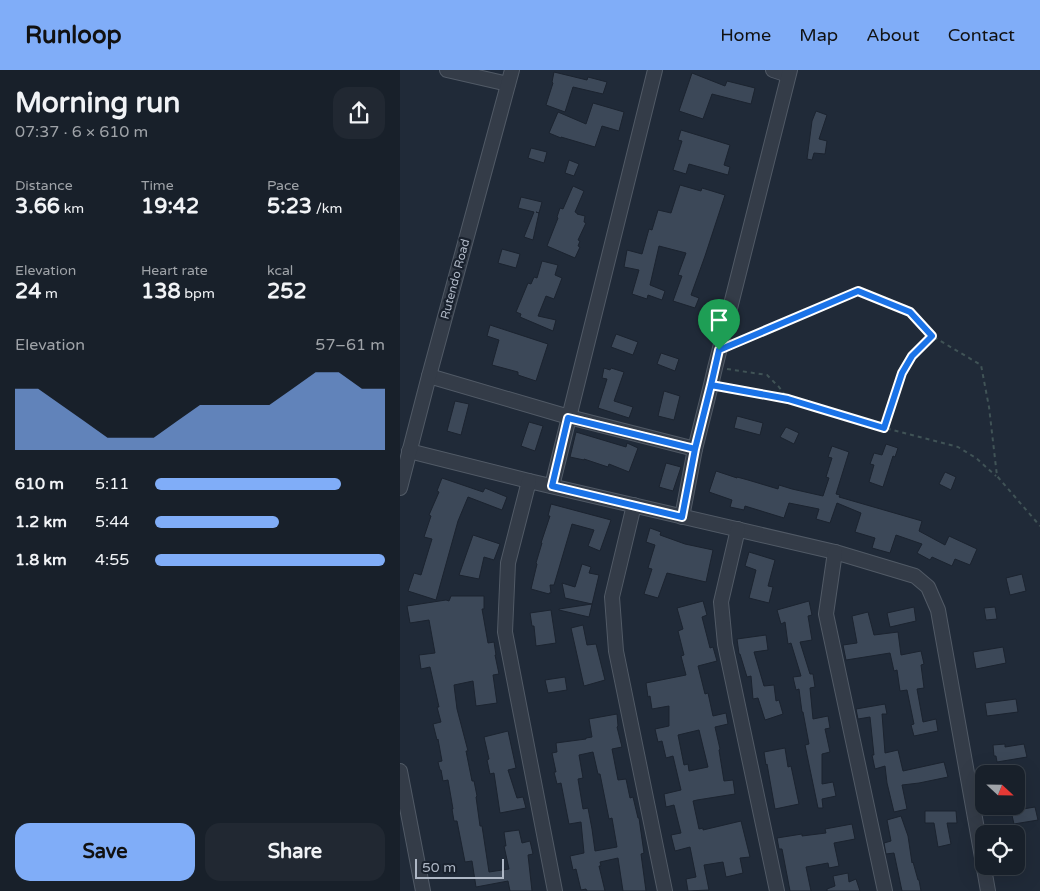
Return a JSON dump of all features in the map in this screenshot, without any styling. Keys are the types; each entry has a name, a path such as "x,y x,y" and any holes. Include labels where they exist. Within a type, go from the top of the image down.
{"street":[{"path":"447,70 508,84"},
{"name":"Rutendo Road","path":"400,488 512,70"},
{"path":"552,486 655,70"},
{"path":"682,517 695,449 714,368 789,72 773,70"},
{"path":"429,376 568,418 695,449"},
{"path":"409,451 529,481 835,552 915,576 928,587 938,610 986,890"},
{"path":"529,481 508,563 505,632 555,891"},
{"path":"634,505 612,597 615,642 665,891"},
{"path":"738,529 721,602 726,644 777,891"},
{"path":"835,552 826,614 885,891"},
{"path":"400,771 403,809 423,891"}],"path":[{"path":"719,350 858,291 910,312 932,336 981,365 989,407 997,476"},
{"path":"884,428 902,373 912,356 932,336"},
{"path":"714,368 767,375 788,399"},
{"path":"711,385 788,399 884,428 958,447 976,458 997,476 1040,526"}],"building":[{"path":"554,72 587,80 588,77 607,82 603,94 573,87 565,112 546,105 553,83"},
{"path":"692,73 725,86 727,81 755,88 751,104 712,94 703,119 679,111"},
{"path":"593,103 624,112 619,131 602,126 595,147 549,133 558,112 586,124"},
{"path":"816,111 827,115 819,139 827,141 825,154 814,153 812,160 807,159 812,121"},
{"path":"681,130 730,145 724,165 730,167 728,175 689,164 686,174 673,170 682,141 678,140"},
{"path":"531,148 547,152 544,163 528,158"},
{"path":"569,160 579,164 574,176 565,173"},
{"path":"680,185 701,191 702,188 725,195 691,295 699,298 695,308 673,301 682,276 678,275 686,253 659,246 650,285 665,291 662,300 648,295 647,299 632,294 639,270 624,267 627,250 642,254 649,229 652,230 658,210 671,213"},
{"path":"573,186 584,191 575,212 585,216 584,222 586,223 578,240 580,241 578,246 580,247 575,258 547,246 560,208 563,209"},
{"path":"521,197 542,202 533,240 524,237 534,212 518,208"},
{"path":"502,249 520,254 516,268 498,263"},
{"path":"542,261 558,265 555,275 562,278 554,299 546,296 538,316 556,320 553,331 520,317 521,314 516,312 528,283 531,284 534,277 537,278"},
{"path":"490,325 548,344 536,381 518,375 518,372 492,365 499,340 487,336"},
{"path":"616,334 638,342 633,355 611,347"},
{"path":"661,353 679,359 675,371 657,364"},
{"path":"604,368 624,372 614,401 633,407 629,418 598,408 607,379 602,378"},
{"path":"664,391 680,396 674,420 658,416"},
{"path":"455,401 469,404 461,435 447,431"},
{"path":"737,416 763,423 760,435 734,428"},
{"path":"529,422 543,426 535,451 521,446"},
{"path":"786,427 799,433 794,444 780,437"},
{"path":"576,432 626,447 627,443 638,448 629,472 609,464 608,467 584,459 570,457"},
{"path":"886,444 898,448 895,457 893,456 883,487 869,482 874,465 870,464 874,453 882,455"},
{"path":"832,446 849,452 836,494 840,495 839,497 922,521 919,531 945,545 949,536 977,549 970,565 955,559 952,566 932,557 930,560 917,553 922,544 896,535 890,553 872,548 875,538 855,532 861,513 837,503 830,523 816,519 819,509 789,503 784,518 745,506 744,510 730,507 732,500 709,492 716,471 778,489 779,485 823,496 829,478 826,477 832,458 828,457"},
{"path":"666,463 681,467 673,491 659,487"},
{"path":"945,472 956,477 951,490 939,484"},
{"path":"442,478 483,492 485,488 507,497 502,510 468,497 458,521 436,600 408,591 414,573 421,575 432,539 424,537 431,516 429,515 439,492 437,491"},
{"path":"551,504 611,520 600,551 588,546 594,530 572,524 554,585 550,585 551,593 549,594 531,589 541,543 550,516 548,516"},
{"path":"650,528 661,532 660,535 685,544 713,550 706,582 667,573 658,598 644,594 652,569 648,568 655,545 646,542"},
{"path":"473,535 500,544 494,560 484,557 479,579 459,575"},
{"path":"749,552 775,560 768,586 773,587 769,603 749,598 756,570 745,566"},
{"path":"582,564 591,567 589,573 599,575 589,617 559,610 592,604 565,598 562,583 575,587"},
{"path":"1022,574 1026,591 1010,595 1006,578"},
{"path":"451,596 484,596 484,609 482,609 488,643 494,642 499,674 493,675 497,703 476,706 473,681 454,685 457,709 468,751 466,751 472,781 474,781 477,796 480,826 482,826 489,872 509,869 504,846 506,846 504,832 519,830 522,843 530,841 533,854 528,855 532,891 510,891 508,881 476,887 472,861 465,862 457,821 454,821 448,780 443,781 438,762 442,761 433,724 441,722 430,667 421,669 419,655 435,653 429,620 410,623 407,606 449,601"},
{"path":"703,601 707,615 702,617 710,648 713,647 717,661 698,666 705,694 708,693 713,716 726,713 728,724 715,727 724,781 733,780 735,794 693,801 699,829 703,828 703,830 741,821 750,857 740,858 743,873 726,877 723,862 704,865 709,890 688,891 686,879 696,877 690,847 675,851 671,835 681,833 674,805 666,807 664,794 681,790 673,756 666,758 662,741 658,742 655,729 669,726 669,706 652,709 646,683 686,675 681,656 684,655 678,631 683,629 677,608","holes":["699,730 708,767 689,771 688,764 684,765 678,735"]},
{"path":"809,601 812,615 808,616 812,640 800,642 810,674 813,674 815,687 810,688 813,719 828,716 830,728 825,729 830,752 822,754 822,784 833,782 836,796 822,799 823,808 818,808 805,745 809,744 799,689 796,690 793,677 801,676 791,643 788,644 785,622 781,624 777,610"},
{"path":"914,607 916,621 890,627 887,613"},
{"path":"995,607 997,619 986,620 984,608"},
{"path":"551,610 556,643 536,646 534,626 532,626 530,613"},
{"path":"868,612 874,635 898,632 901,655 921,651 924,664 921,665 924,688 917,689 923,722 936,719 938,731 914,736 911,725 914,724 907,690 900,691 897,670 894,671 890,653 846,660 843,645 857,643 852,616"},
{"path":"583,625 587,645 596,644 605,680 584,686 571,628"},
{"path":"766,635 768,650 754,652 764,686 774,685 776,701 779,700 783,714 765,720 758,698 753,699 751,676 747,677 739,654 737,639"},
{"path":"1003,647 1006,663 976,669 973,652"},
{"path":"565,677 567,690 548,693 545,680"},
{"path":"1016,699 1018,712 987,716 985,703"},
{"path":"885,704 887,714 882,714 885,753 898,750 903,771 944,762 948,777 902,785 907,809 894,812 885,766 875,769 872,755 874,755 870,717 858,719 856,709"},
{"path":"617,714 617,727 622,747 612,749 618,780 626,779 630,798 633,797 639,818 644,853 641,854 646,891 623,891 618,858 600,862 601,866 599,866 605,891 581,890 576,869 573,870 570,856 584,853 581,822 569,824 561,783 557,784 554,772 556,772 552,753 557,752 556,743 592,737 589,719","holes":["593,752 598,774 600,774 609,819 612,818 617,847 595,851 588,808 583,809 578,779 583,778 579,755"]},
{"path":"508,731 516,768 508,770 517,798 523,797 526,808 500,813 494,773 490,774 484,737"},
{"path":"1005,744 1005,747 1024,744 1027,757 997,762 996,756 994,756 993,745"},
{"path":"785,748 788,767 791,766 799,804 775,809 764,752"},
{"path":"1035,807 1038,820 1014,824 1012,815 1025,815 1025,809"},
{"path":"925,811 956,811 957,823 947,823 951,844 938,847 934,823 925,823"},
{"path":"901,816 908,836 912,863 921,891 902,891 894,853 886,854 884,843 891,841 887,820"},
{"path":"852,824 855,839 834,843 839,866 829,868 828,863 806,867 811,891 790,891 782,849 779,849 777,838 826,833 825,829"},
{"path":"848,873 849,882 856,879 860,891 827,891 827,889 835,886 833,876"}],"route":[{"path":"719,350 695,449 568,418 552,486 682,517 695,449 711,385 788,399 884,428 902,373 912,356 932,336 910,312 858,291 719,350"}]}
